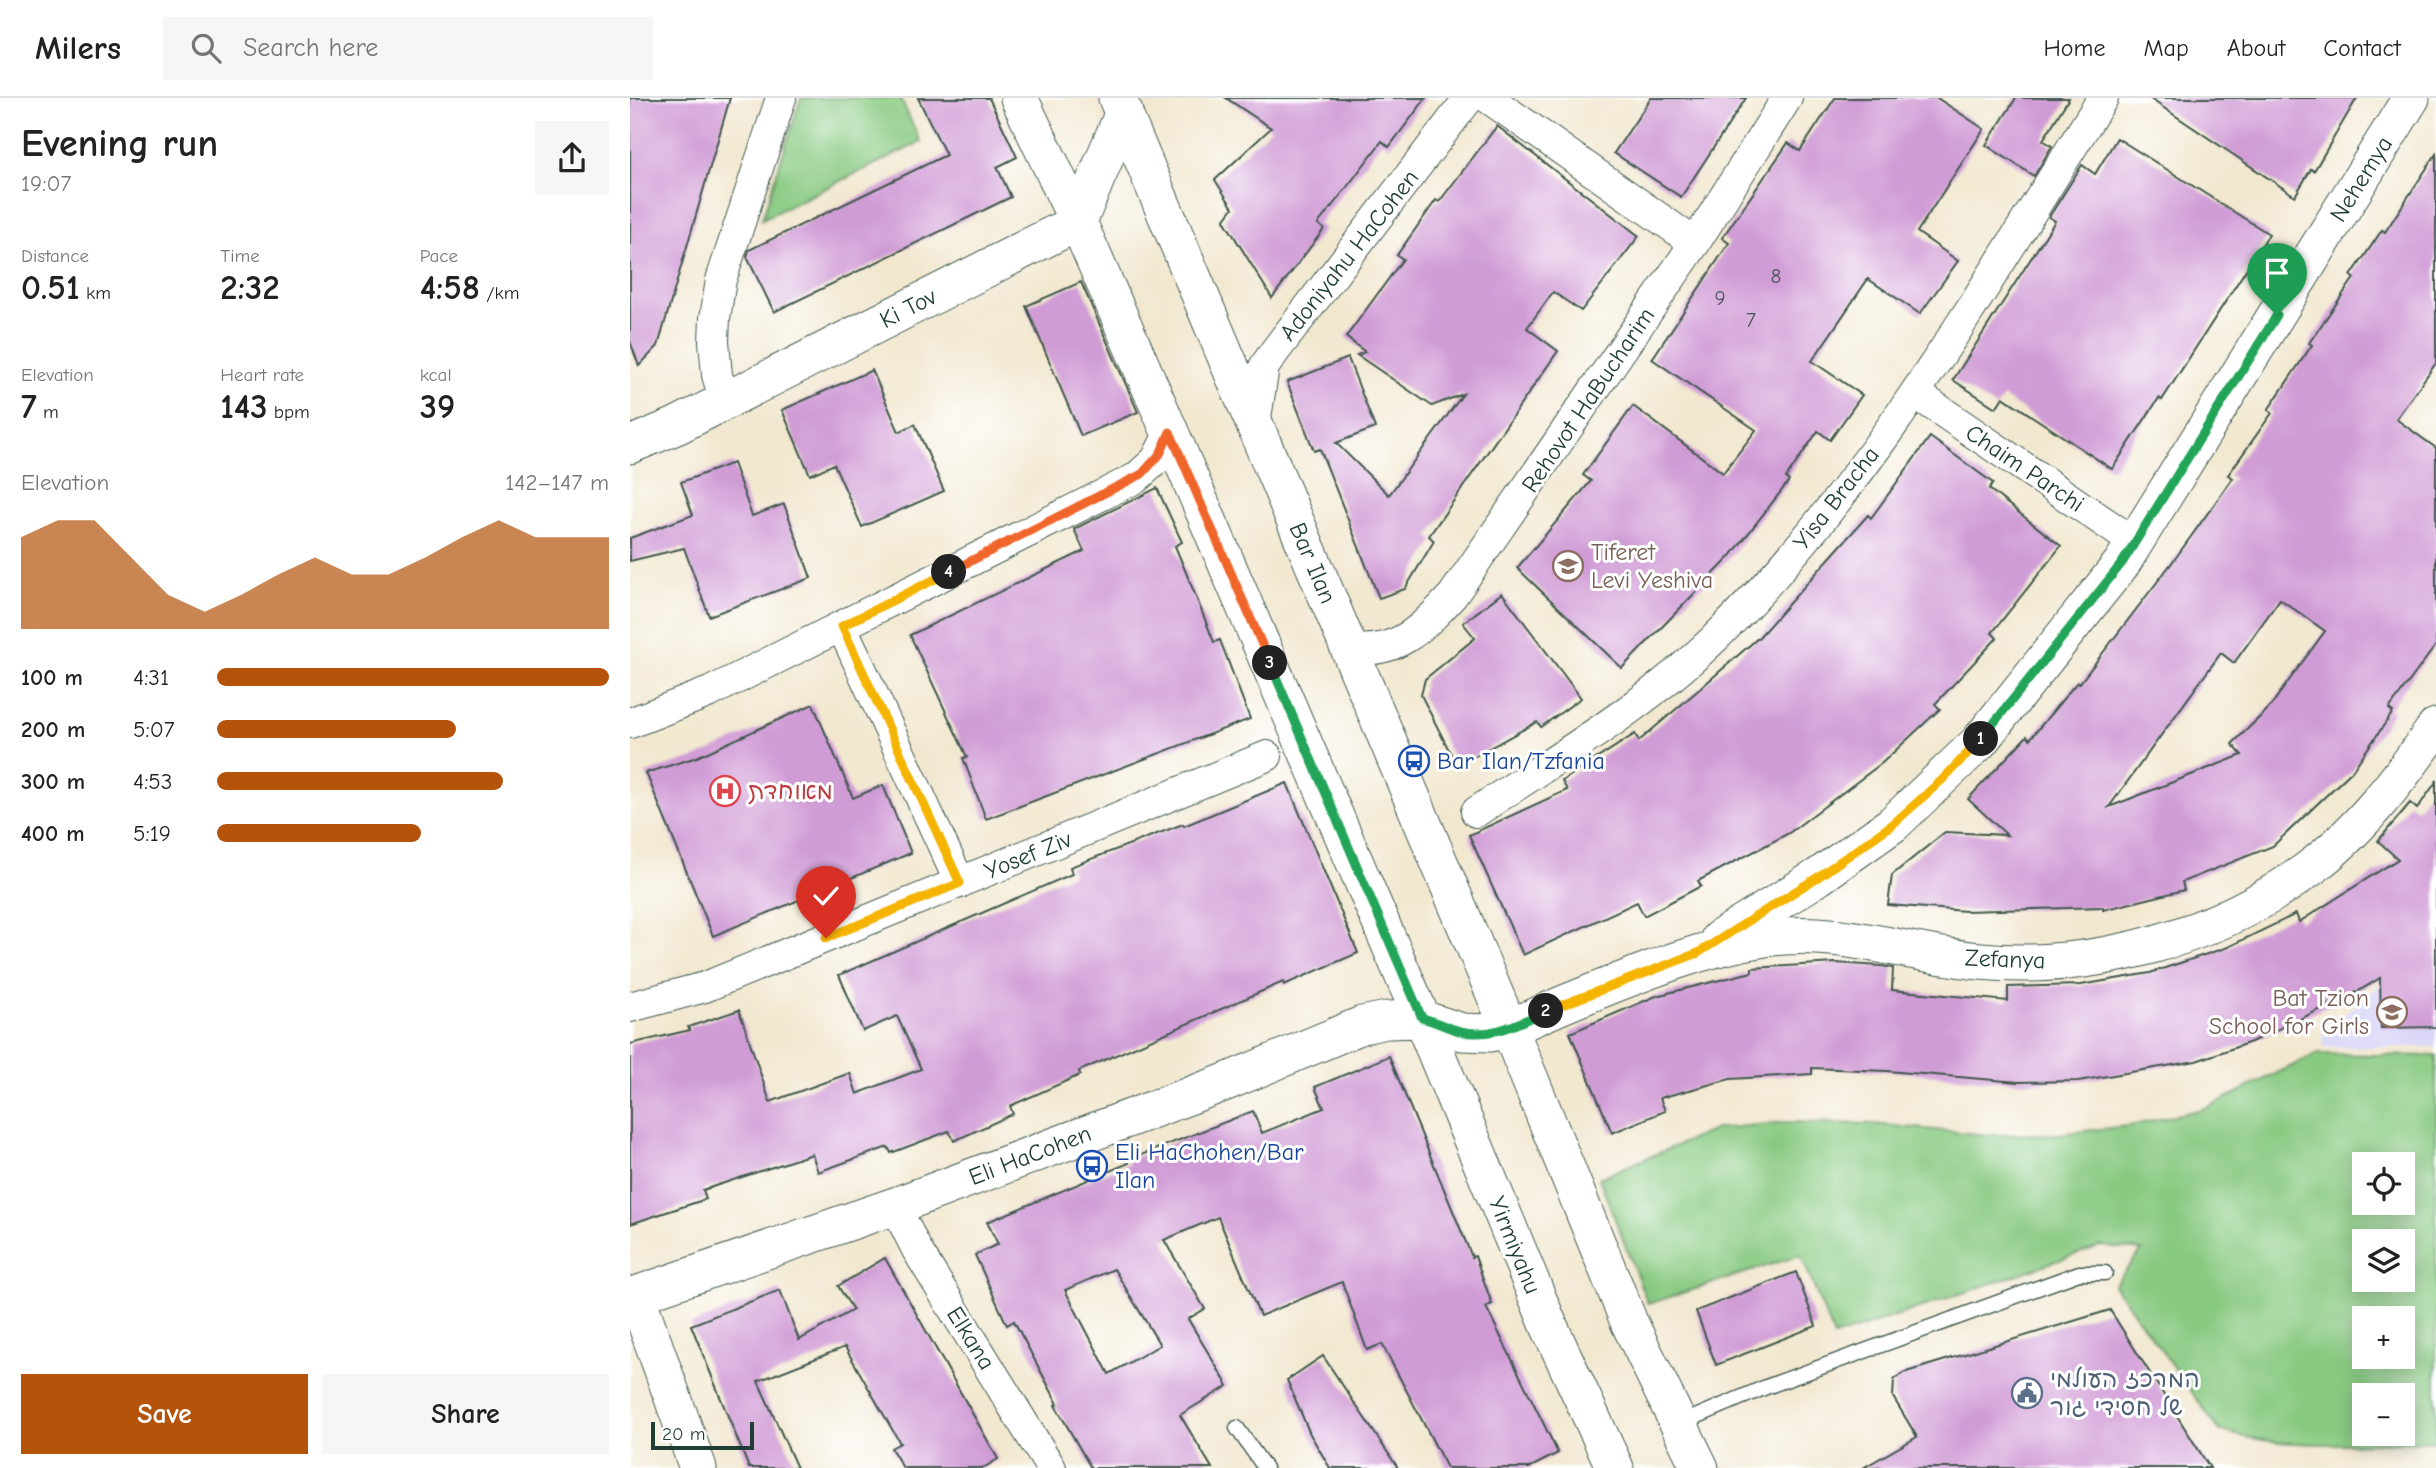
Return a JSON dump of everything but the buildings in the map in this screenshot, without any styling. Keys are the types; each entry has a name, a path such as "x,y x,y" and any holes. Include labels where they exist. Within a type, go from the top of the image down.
{"street":[{"path":"725,401 717,375 714,341 721,281 781,98"},
{"path":"1020,98 1079,222 1422,1018"},
{"name":"Adoniyahu HaCohen","path":"1255,424 1264,367 1469,98"},
{"path":"1488,98 1695,243"},
{"name":"Rehovot HaBucharim","path":"1349,648 1373,651 1397,644 1420,630 1453,595 1695,243 1787,98"},
{"name":"Yisa Bracha","path":"1476,812 1587,738 1713,640 1767,583 1852,482 1915,393 2103,98"},
{"path":"1079,222 1123,103"},
{"name":"Bar Ilan","path":"1123,103 1509,1028"},
{"name":"Nehemya","path":"1698,953 1818,877 1893,824 1979,742 2122,563 2404,109"},
{"name":"Ki Tov","path":"630,445 725,401 1079,222"},
{"name":"Chaim Parchi","path":"1915,393 2135,542"},
{"path":"630,723 710,692 1136,478 1156,460 1170,432"},
{"path":"842,626 960,883"},
{"name":"Zefanya","path":"1509,1028 1698,953 1765,938 1831,935 1926,954 1983,961 2060,961 2103,956 2170,939 2238,911 2310,869 2388,790 2436,727"},
{"name":"Yosef Ziv","path":"630,1007 705,987 1267,756"},
{"path":"1818,877 1813,894 1814,909 1831,935"},
{"name":"Eli HaCohen","path":"633,1296 895,1206 1226,1082 1362,1026 1387,1020 1422,1018 1472,1033 1509,1028"},
{"name":"Yirmiyahu","path":"1422,1018 1550,1328 1615,1468"},
{"path":"1509,1028 1629,1322 1699,1468"},
{"name":"Elkana","path":"895,1206 916,1250 1051,1468"},
{"path":"633,1296 698,1468"}],"lane":[{"path":"1677,1425 1776,1383 2079,1273 2105,1273"},
{"path":"1237,1428 1265,1468"}],"shaded area":[{"name":"Bat Tzion School for Girls","path":"2436,945 2436,1047 2324,1047 2322,1034 2372,991"}],"green space":[{"path":"801,98 900,98 921,142 762,219"},
{"path":"2316,1054 2436,1056 2436,1441 2415,1442 2415,1383 2352,1383 2352,1444 2271,1441 2219,1430 2114,1285 2142,1250 2100,1246 1834,1337 1801,1255 1648,1304 1599,1178 1716,1129 1788,1122 1873,1124 1989,1135 2059,1134 2135,1125 2206,1108"}],"place":[{"name":"Tiferet Levi Yeshiva","path":"1568,566"},
{"name":"Bar Ilan/Tzfania","path":"1414,761"},
{"name":"מאוחדת","path":"725,791"},
{"name":"Bat Tzion School for Girls","path":"2392,1012"},
{"name":"Eli HaChohen/Bar Ilan","path":"1092,1166"},
{"name":"המרכז העולמי של חסידי גור","path":"2027,1393"}],"route":[{"path":"826,938 960,883 842,626 1136,478 1156,460 1170,432 1422,1018 1472,1033 1500,1031 1698,953 1818,877 1893,824 1979,742 2122,563 2277,315"}]}
